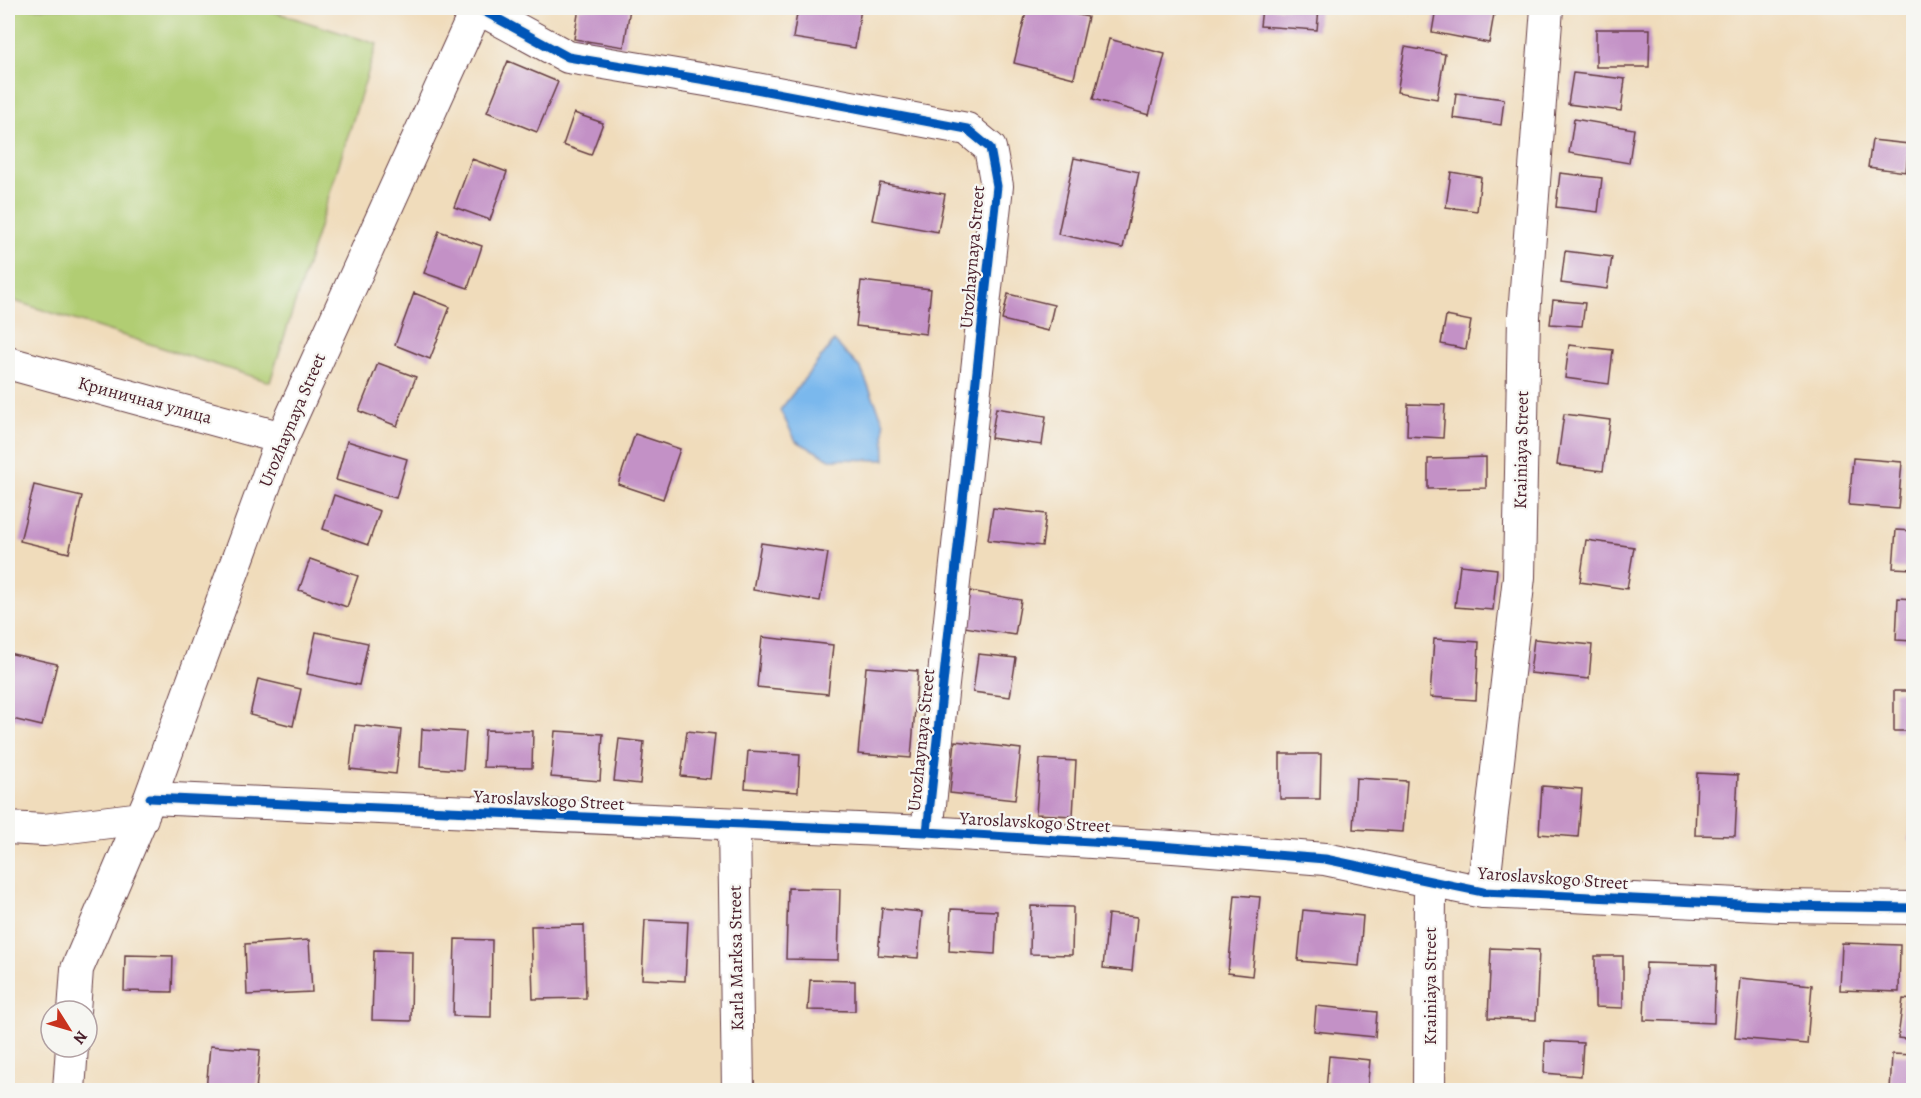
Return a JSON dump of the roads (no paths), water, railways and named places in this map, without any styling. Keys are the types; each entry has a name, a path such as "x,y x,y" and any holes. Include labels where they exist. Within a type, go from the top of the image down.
{"street":[{"name":"Urozhaynaya Street","path":"75,999 77,969 141,820 282,438 478,8 568,57 724,83 967,129 990,148 997,186 927,832"},
{"name":"Krainiaya Street","path":"1483,892 1519,577 1524,316 1547,8"},
{"name":"Криничная улица","path":"8,363 282,438"},
{"name":"Yaroslavskogo Street","path":"8,828 44,830 141,820 734,825 927,832 1325,859 1483,892 1782,906 1914,908"},
{"name":"Karla Marksa Street","path":"734,825 738,1090"},
{"name":"Krainiaya Street","path":"1429,1090 1430,881"},
{"path":"69,1090 71,1059"}],"water":[{"path":"834,341 861,369 884,423 885,460 830,459 796,441 780,410"}]}
